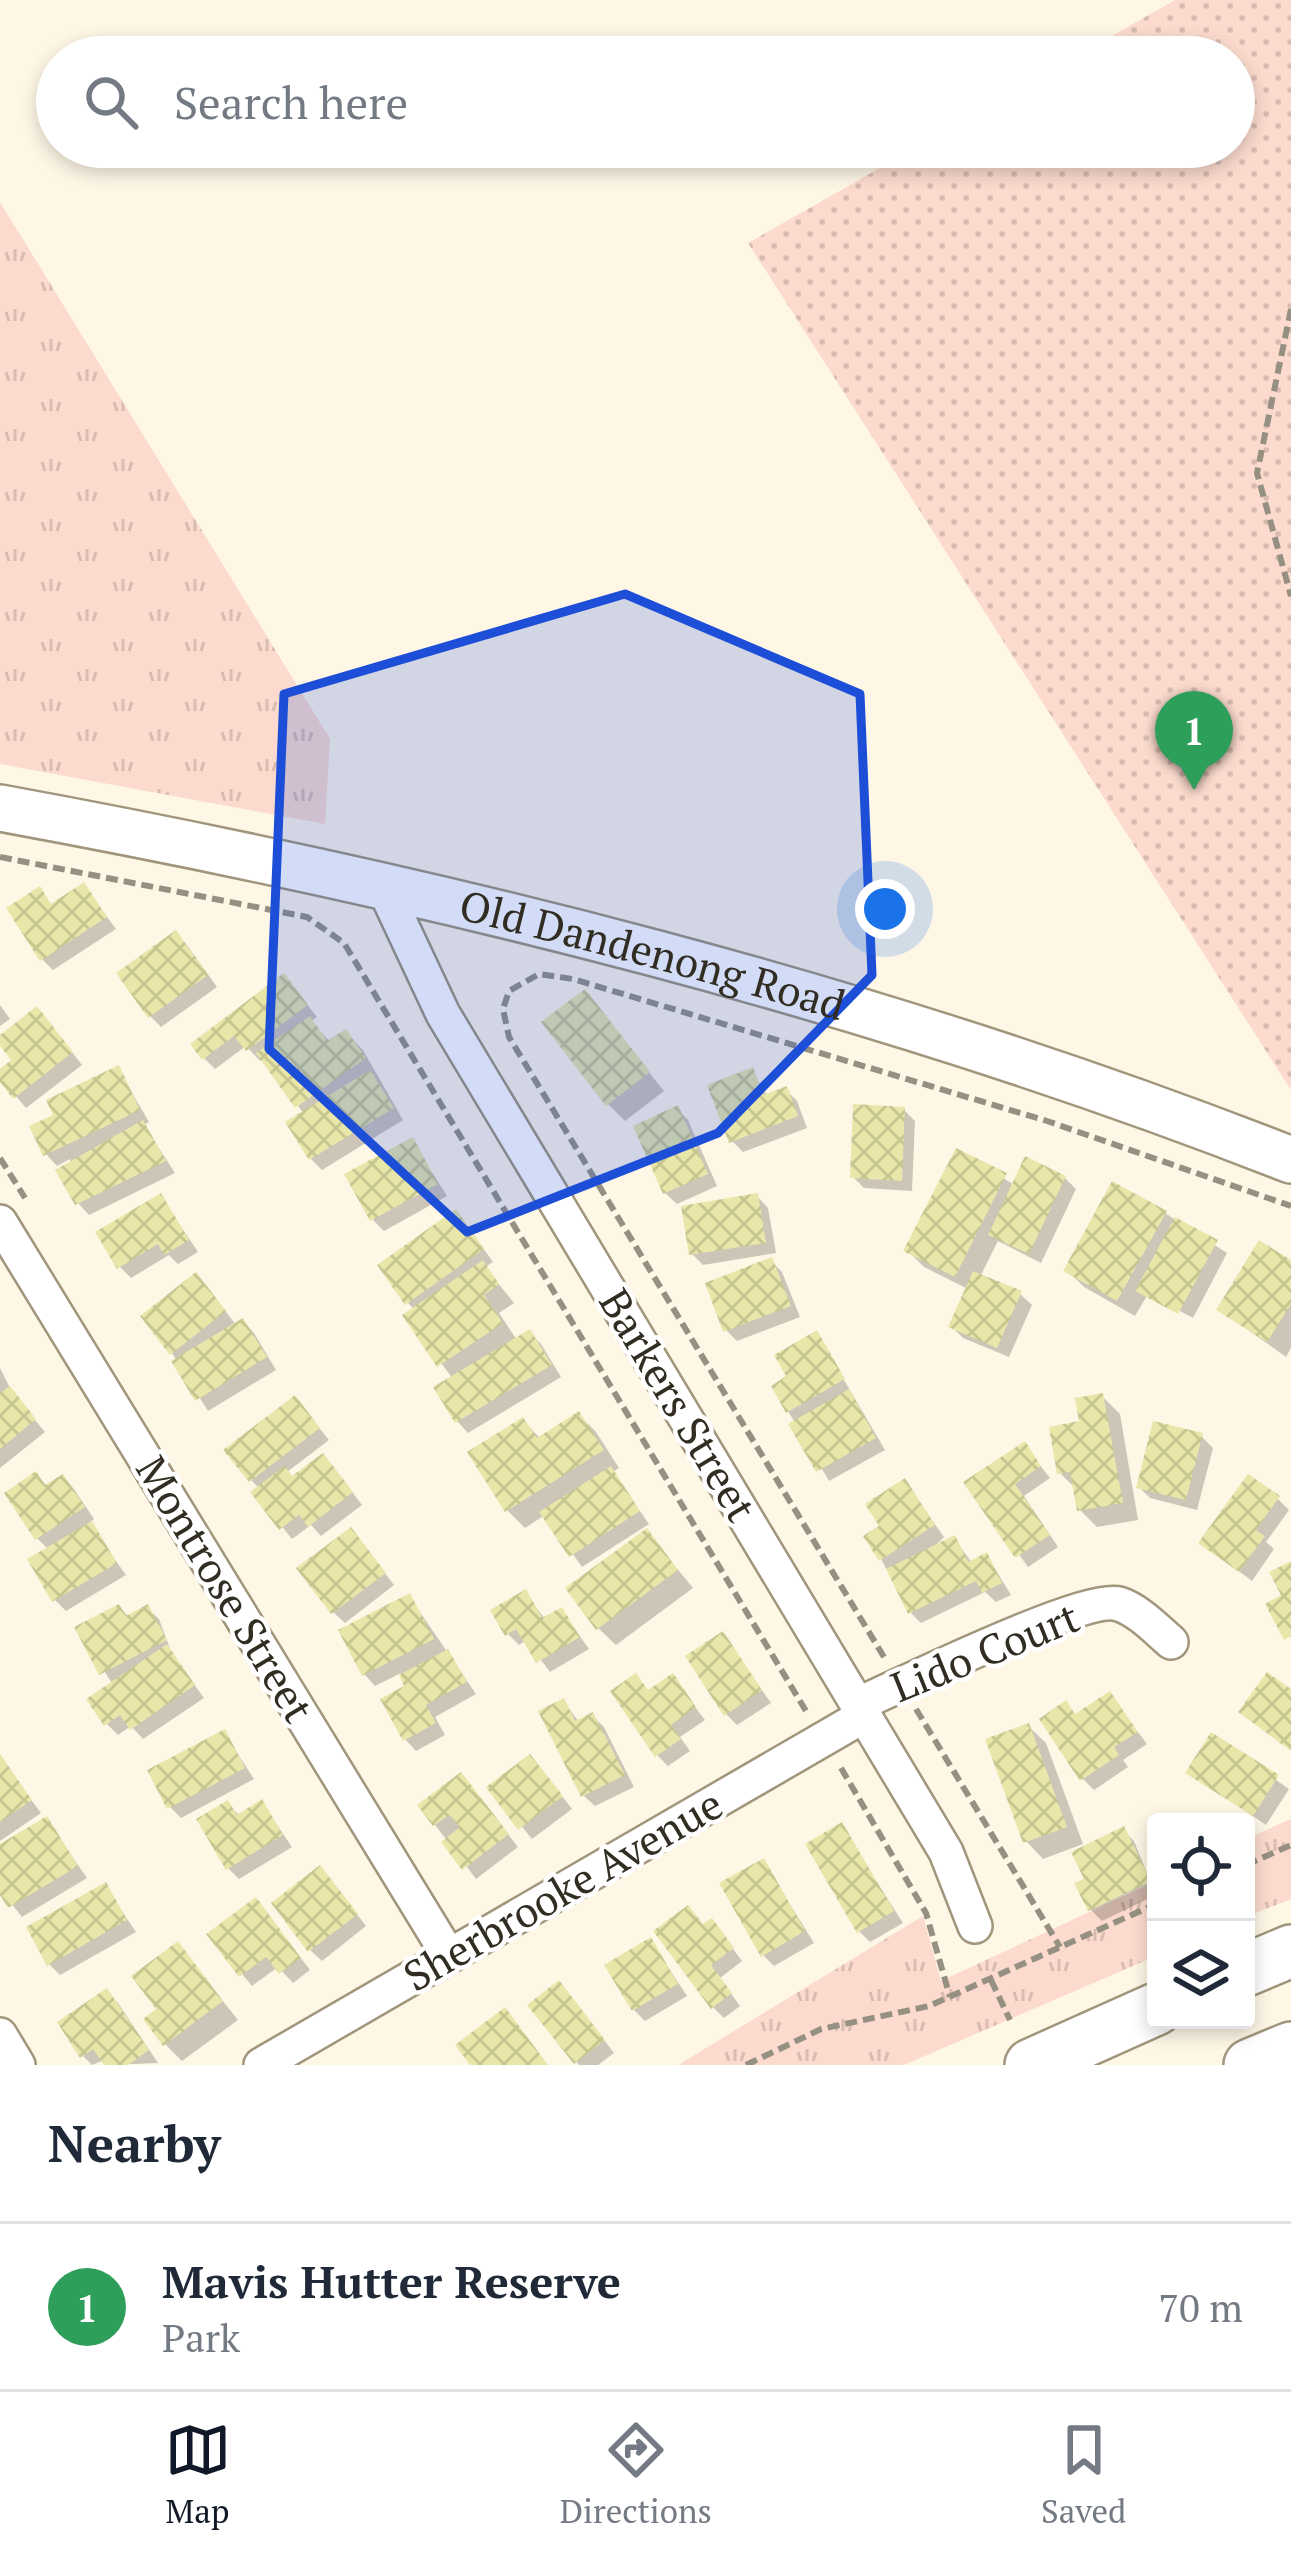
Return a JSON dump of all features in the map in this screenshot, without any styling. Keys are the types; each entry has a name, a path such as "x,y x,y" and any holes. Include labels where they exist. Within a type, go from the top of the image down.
{"highway":[{"path":"1255,1966 1291,1951"},
{"path":"1020,2043 1147,2011"},
{"path":"1250,2065 1291,2048"}],"main road":[{"name":"Old Dandenong Road","path":"0,808 382,884 873,1018 1139,1102 1291,1160"}],"street":[{"name":"Barkers Street","path":"382,884 453,1031 862,1709 958,1876 975,1926"},
{"name":"Montrose Street","path":"12,1210 449,1956"},
{"name":"Lido Court","path":"862,1709 902,1685 1025,1630 1110,1603 1131,1611 1171,1642"},
{"name":"Sherbrooke Avenue","path":"261,2065 449,1956 815,1725 862,1709"},
{"path":"0,2035 18,2065"}],"path":[{"path":"1291,309 1257,473 1291,596"},
{"path":"0,857 307,916 344,943 926,1913 950,1996"},
{"path":"1060,1947 509,1036 502,1010 508,992 539,974 573,980 988,1102 1291,1207"},
{"path":"0,1158 12,1210"},
{"path":"786,1723 815,1725"},
{"path":"1255,1860 1291,1845"},
{"path":"746,2065 820,2029 950,1996 1147,1908"},
{"path":"990,1979 1020,2043"}],"highlighted area":[{"path":"625,594 860,694 872,975 718,1133 467,1232 269,1049 284,694"}],"green space":[{"path":"1175,0 1291,0 1291,1090 748,243 880,168 1255,168 1255,36 1112,36"},
{"path":"0,202 330,739 325,824 0,764"},
{"path":"1291,1819 1291,1899 1255,1913 1255,1835"},
{"path":"1147,1885 1147,1960 904,2065 678,2065 923,1916 941,1981"}],"building":[{"path":"84,882 107,917 40,961 6,908 40,886 51,904"},
{"path":"176,930 208,975 148,1018 116,973"},
{"path":"284,973 308,1005 246,1051 234,1036 202,1060 190,1044"},
{"path":"585,989 650,1072 606,1106 541,1022"},
{"path":"37,1006 73,1052 13,1099 0,1082 0,1069 11,1060 0,1046 0,1035"},
{"path":"310,1016 327,1041 346,1029 366,1058 295,1108 256,1053"},
{"path":"119,1065 140,1110 43,1156 29,1126 53,1115 46,1100"},
{"path":"753,1067 763,1095 787,1086 798,1116 729,1143 707,1085"},
{"path":"370,1070 394,1108 309,1160 285,1122"},
{"path":"853,1104 905,1107 902,1181 850,1178"},
{"path":"678,1105 708,1174 663,1194 633,1126"},
{"path":"143,1120 166,1161 75,1205 55,1170"},
{"path":"413,1137 438,1184 370,1221 344,1174"},
{"path":"956,1148 1007,1173 955,1277 903,1251"},
{"path":"1025,1156 1066,1176 1029,1254 988,1235"},
{"path":"1112,1181 1167,1211 1117,1301 1063,1271"},
{"path":"161,1193 189,1240 164,1255 158,1244 117,1269 95,1232"},
{"path":"758,1193 766,1243 689,1255 681,1206"},
{"path":"456,1209 484,1249 405,1305 377,1265"},
{"path":"1175,1217 1218,1240 1178,1314 1135,1291"},
{"path":"1259,1240 1291,1260 1291,1304 1267,1342 1216,1310"},
{"path":"772,1257 791,1306 723,1332 705,1283"},
{"path":"483,1260 499,1284 484,1295 503,1323 437,1367 402,1315"},
{"path":"973,1271 1022,1291 997,1348 948,1327"},
{"path":"196,1272 226,1311 170,1355 140,1316"},
{"path":"243,1318 267,1357 195,1401 171,1361"},
{"path":"530,1329 552,1365 455,1423 433,1387"},
{"path":"817,1330 845,1379 786,1413 771,1386 786,1376 774,1355"},
{"path":"10,1386 36,1419 0,1449 0,1393"},
{"path":"849,1389 876,1438 816,1472 788,1424"},
{"path":"1103,1393 1123,1503 1077,1511 1070,1472 1057,1474 1049,1427 1079,1421 1075,1398"},
{"path":"295,1395 320,1428 249,1482 223,1450"},
{"path":"579,1411 604,1450 505,1512 467,1452 523,1417 537,1438"},
{"path":"1153,1421 1203,1433 1186,1500 1136,1488"},
{"path":"1025,1441 1041,1466 1015,1484 1050,1535 1015,1558 963,1482"},
{"path":"323,1453 353,1492 308,1527 299,1515 279,1530 250,1492 285,1466 292,1476"},
{"path":"611,1466 640,1511 569,1557 539,1512"},
{"path":"36,1471 45,1485 63,1474 85,1507 35,1540 4,1493"},
{"path":"1248,1474 1280,1496 1256,1530 1265,1536 1239,1572 1198,1543"},
{"path":"905,1478 935,1525 879,1561 863,1536 879,1526 865,1504"},
{"path":"92,1521 117,1563 52,1602 27,1559"},
{"path":"351,1527 386,1573 331,1614 296,1568"},
{"path":"647,1528 678,1570 596,1630 565,1588"},
{"path":"955,1535 968,1562 987,1552 1002,1583 982,1593 976,1581 908,1614 886,1569"},
{"path":"1291,1561 1291,1636 1284,1640 1265,1604 1281,1595 1269,1572"},
{"path":"526,1589 542,1618 562,1607 580,1637 536,1663 516,1629 505,1636 490,1610"},
{"path":"410,1593 434,1639 362,1676 338,1630"},
{"path":"119,1604 126,1616 148,1604 167,1640 99,1675 74,1627"},
{"path":"723,1631 762,1690 724,1716 685,1656"},
{"path":"167,1644 195,1685 130,1730 120,1715 104,1726 86,1699"},
{"path":"448,1649 467,1682 426,1705 436,1723 403,1741 380,1699 404,1686 399,1675"},
{"path":"1267,1672 1291,1689 1291,1751 1238,1712"},
{"path":"636,1673 648,1690 673,1673 696,1707 671,1725 681,1739 655,1757 610,1691"},
{"path":"1110,1691 1138,1732 1114,1747 1119,1755 1080,1781 1039,1719 1066,1700 1075,1714"},
{"path":"564,1698 575,1721 593,1712 625,1775 581,1797 538,1711"},
{"path":"1029,1723 1067,1827 1023,1843 985,1739"},
{"path":"225,1729 245,1768 167,1809 147,1770"},
{"path":"1211,1732 1279,1775 1255,1813 1248,1813 1185,1773"},
{"path":"0,1754 32,1800 0,1822"},
{"path":"530,1754 563,1796 518,1830 486,1787"},
{"path":"461,1772 509,1834 462,1870 441,1842 460,1827 449,1815 433,1826 417,1805"},
{"path":"262,1799 283,1835 226,1870 196,1819 228,1800 237,1815"},
{"path":"47,1816 78,1866 8,1908 0,1895 0,1844"},
{"path":"842,1822 894,1911 857,1933 805,1844"},
{"path":"1124,1826 1147,1873 1147,1883 1088,1911 1074,1883 1084,1879 1071,1852"},
{"path":"764,1858 805,1931 761,1957 719,1883"},
{"path":"320,1865 358,1914 308,1952 271,1903"},
{"path":"106,1882 127,1920 47,1966 26,1927"},
{"path":"256,1897 301,1958 279,1974 266,1957 239,1977 206,1934"},
{"path":"688,1905 703,1924 712,1918 734,1948 711,1965 732,1993 711,2009 653,1931"},
{"path":"651,1937 678,1984 632,2011 604,1965"},
{"path":"178,1941 223,2001 163,2046 143,2019 156,2009 131,1976"},
{"path":"559,1980 605,2040 574,2064 527,2005"},
{"path":"107,1988 149,2050 128,2065 104,2065 93,2049 80,2058 57,2022"},
{"path":"505,2007 548,2065 470,2065 455,2045"}],"place":[{"name":"Mavis Hutter Reserve","path":"1194,790"}]}
